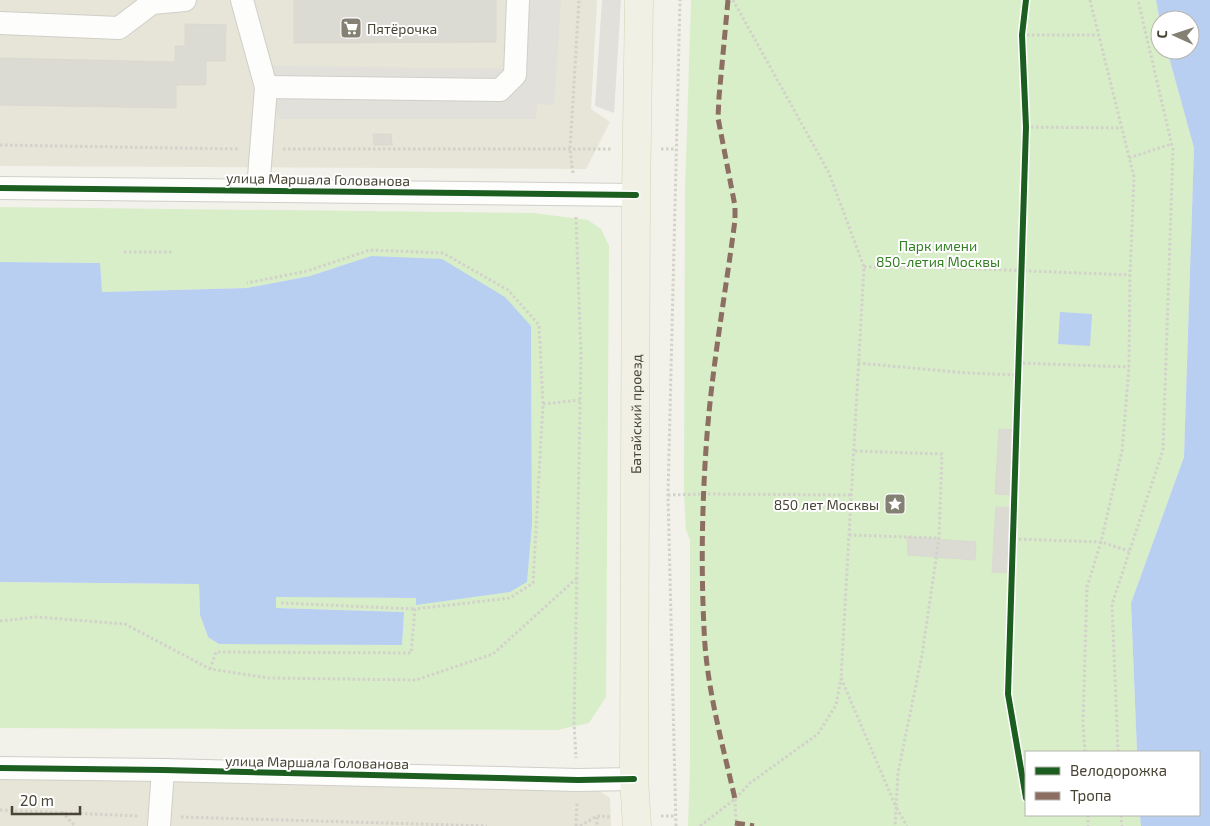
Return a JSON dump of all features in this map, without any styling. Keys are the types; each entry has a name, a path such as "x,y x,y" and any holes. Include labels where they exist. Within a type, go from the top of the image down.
{"main road":[{"name":"Батайский проезд","path":"637,826 634,778 636,195 639,0"}],"street":[{"path":"0,23 118,28 152,1 185,0"},
{"path":"242,0 266,87 258,190"},
{"path":"266,87 500,90 514,75 518,0"},
{"name":"улица Маршала Голованова","path":"0,188 636,195"},
{"name":"улица Маршала Голованова","path":"0,768 578,780 634,778"},
{"path":"159,821 163,770"}],"path":[{"path":"576,826 578,780 574,722 581,355 575,194 570,150 579,0"},
{"path":"676,826 668,495 680,0"},
{"path":"700,826 735,799 750,783 818,734 836,705 841,678 864,267 829,173 733,0"},
{"path":"1085,751 1083,723 1087,587 1101,542 1122,451 1129,367 1134,177 1090,0"},
{"path":"1118,751 1112,604 1163,450 1173,160 1138,0"},
{"path":"1023,26 1023,44"},
{"path":"1022,35 1099,35"},
{"path":"1026,118 1026,137"},
{"path":"1026,127 1122,128"},
{"path":"1129,158 1171,144"},
{"path":"0,145 262,149 637,149"},
{"path":"247,284 308,271 370,250 443,253 508,290 539,325 543,404 533,582 510,598 415,609 281,602"},
{"path":"124,252 174,252"},
{"path":"1022,261 1022,280"},
{"path":"864,267 1130,275"},
{"path":"1018,354 1018,385"},
{"path":"858,363 967,373 1019,375"},
{"path":"1018,363 1129,367"},
{"path":"543,404 580,400"},
{"path":"855,451 942,454 939,538 922,655 898,773 894,826"},
{"path":"668,495 851,495"},
{"path":"1013,549 1014,530"},
{"path":"849,535 939,538"},
{"path":"1014,539 1101,542 1129,551"},
{"path":"0,621 37,617 125,624 210,669 269,678 416,680 493,654 577,578"},
{"path":"210,669 216,652 411,653 415,609"},
{"path":"841,678 896,807 908,826"},
{"path":"735,799 736,826"},
{"path":"0,810 62,812 159,821 487,826"},
{"path":"62,812 75,826"},
{"path":"597,816 597,826"}],"shaded area":[{"path":"0,0 597,0 591,109 610,122 586,169 0,166"},
{"path":"507,0 561,0 554,105 537,104 536,119 278,119 273,66 522,69 527,57 527,32"},
{"path":"602,0 621,0 614,113 595,106"},
{"path":"0,775 583,780 610,798 611,826 0,826"}],"green space":[{"name":"Парк имени 850-летия Москвы","path":"691,0 1156,0 1158,10 1150,10 1150,60 1170,60 1194,148 1184,457 1131,603 1137,751 1025,751 1025,816 1140,816 1141,826 688,826 690,766 690,540 686,530 684,494 685,193"},
{"path":"0,207 533,213 588,220 601,229 609,246 606,697 589,723 557,730 0,728 0,582 199,584 200,615 208,637 402,645 403,612 275,608 276,596 416,598 416,605 531,506 532,489 531,326 371,256 310,276 247,288 102,292 99,263 0,262"}],"water":[{"path":"1156,0 1210,0 1210,826 1141,826 1140,816 1200,816 1200,751 1137,751 1131,603 1184,457 1194,148 1170,60 1200,60 1200,10 1158,10"},
{"path":"371,256 442,259 505,297 531,326 532,524 527,582 510,592 416,605 416,598 276,597 276,608 404,612 402,645 219,644 208,637 200,615 199,584 0,582 0,262 100,263 102,292 247,288 310,276"},
{"path":"1060,312 1092,314 1090,346 1058,344"}],"building":[{"path":"294,0 496,0 496,42 294,43"},
{"path":"185,24 226,25 225,61 206,61 206,85 176,85 176,108 0,105 0,58 175,62 175,46 185,46"},
{"path":"373,134 391,134 392,145 374,145"},
{"path":"999,429 1015,430 1011,495 995,494"},
{"path":"996,507 1012,508 1008,573 992,572"},
{"path":"907,537 976,542 975,560 908,555"}],"marked path":[{"path":"728,0 718,118 735,206 735,220 708,420 702,561 705,650 715,714 735,799"},
{"path":"735,823 754,826"}],"cycle path":[{"path":"1025,792 1008,694 1026,127 1022,35 1026,0"},
{"path":"0,188 636,195"},
{"path":"0,768 578,780 634,779"}],"place":[{"name":"Пятёрочка","path":"351,28"},
{"name":"850 лет Москвы","path":"895,504"}]}
